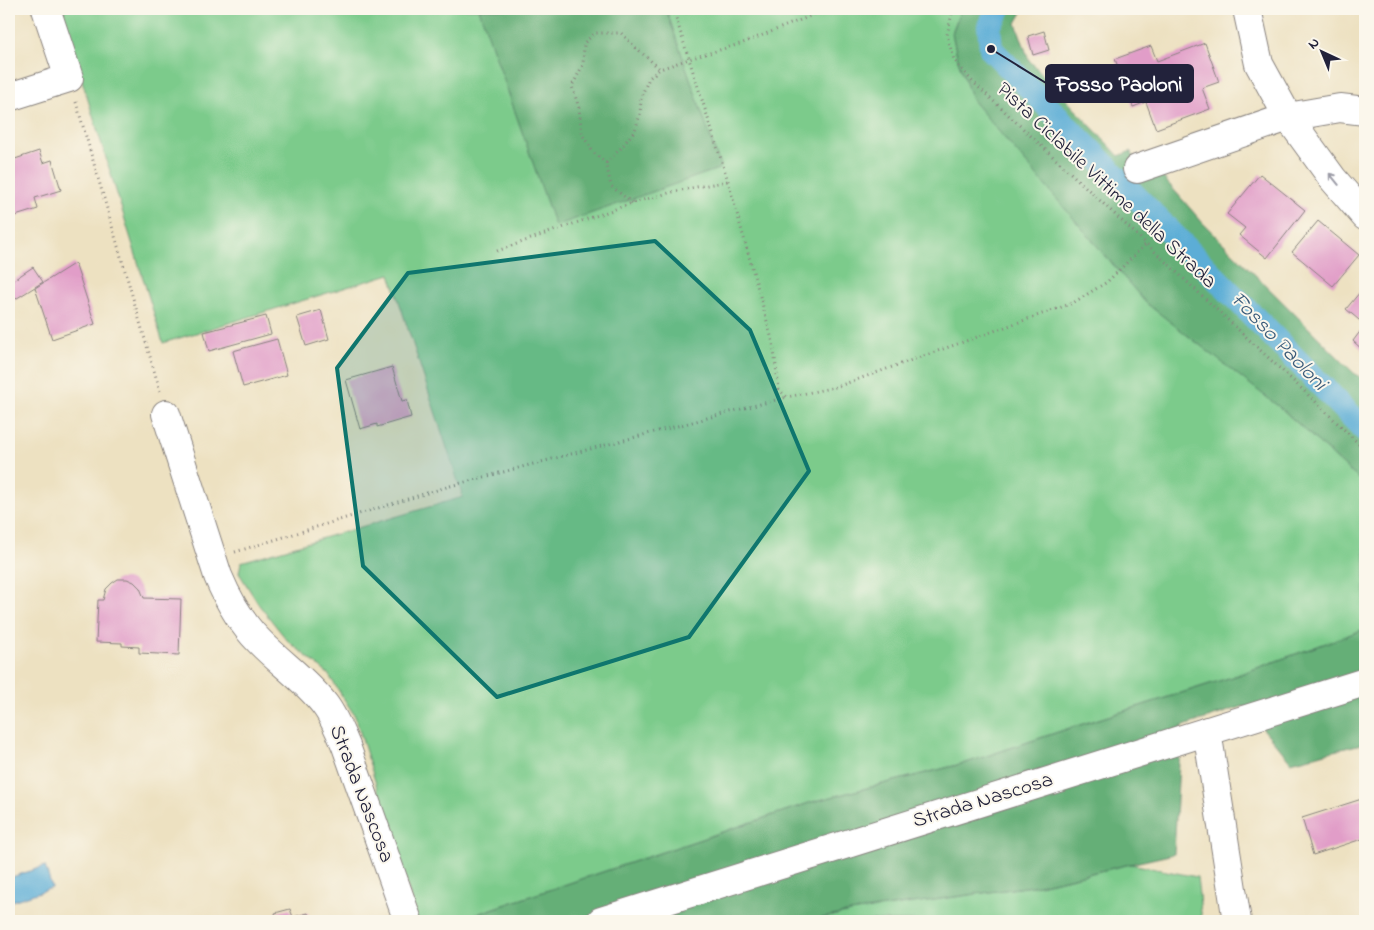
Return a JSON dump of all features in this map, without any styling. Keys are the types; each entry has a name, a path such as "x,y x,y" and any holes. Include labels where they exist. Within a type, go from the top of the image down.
{"street":[{"path":"9,97 69,78 46,9"},
{"path":"1247,9 1259,64 1288,117 1333,179 1365,216"},
{"path":"1137,169 1288,117 1340,108 1365,111"},
{"name":"Strada Nascosa","path":"166,414 223,589 238,615 259,641 296,674 325,705 346,746 408,921"},
{"name":"Strada Nascosa","path":"601,921 1365,682"},
{"path":"1207,731 1237,921"}],"path":[{"path":"673,9 728,180 773,343 779,390 787,396"},
{"path":"606,163 635,130 640,115 640,97 649,78 660,69 743,43 818,13 840,9"},
{"name":"Pista Ciclabile Vittime della Strada","path":"953,9 947,35 954,60 972,81 1365,450"},
{"path":"632,203 611,186 606,163 593,152 582,134 572,86 582,65 584,43 594,33 622,33 634,47 660,69"},
{"path":"69,78 166,414"},
{"path":"497,251 632,203 728,180"},
{"path":"213,559 450,486 787,396 836,387 1073,302 1107,282 1146,244"}],"highlighted area":[{"path":"655,241 750,330 809,471 689,637 497,697 363,566 337,368 408,273"}],"green space":[{"path":"60,9 961,9 952,33 958,60 972,100 1283,410 1365,485 1365,629 1232,677 969,762 812,802 468,917 472,921 418,921 355,716 328,674 287,640 259,605 239,573 241,562 463,497 390,274 163,343"},
{"path":"479,9 666,9 721,168 555,226"},
{"path":"961,9 1024,9 1016,23 1029,60 1119,156 1131,151 1143,179 1161,175 1202,222 1354,373 1365,381 1365,485 1283,410 1146,303 972,100 958,60 952,33"},
{"path":"1365,629 1365,743 1291,762 1244,706 1181,727 1174,854 1039,885 850,912 810,921 472,921 468,917 812,802 969,762 1232,677"},
{"path":"1131,864 1197,877 1202,921 810,921 850,912 1039,885"}],"water":[{"path":"45,866 52,888 9,902 9,878"}],"building":[{"path":"1044,31 1049,50 1033,55 1028,36"},
{"path":"1205,43 1219,82 1202,88 1210,109 1156,129 1146,102 1133,107 1115,59 1151,46 1157,61"},
{"path":"39,151 43,163 52,160 61,190 35,198 38,209 9,218 9,169 11,169 9,161"},
{"path":"1260,174 1305,210 1267,258 1239,235 1245,228 1227,214"},
{"path":"1318,221 1359,255 1333,286 1292,252"},
{"path":"75,263 95,324 52,339 35,288"},
{"path":"33,267 43,282 14,300 9,293 9,283"},
{"path":"1365,286 1365,325 1346,309"},
{"path":"321,310 329,339 306,346 297,317"},
{"path":"266,316 271,334 209,351 204,332"},
{"path":"1365,325 1365,352 1353,341"},
{"path":"277,339 287,375 243,387 233,351"},
{"path":"392,367 402,401 407,400 411,417 377,427 377,424 360,429 346,380"},
{"path":"118,579 127,579 134,582 140,588 144,598 181,599 179,655 139,653 139,647 122,646 122,643 96,642 98,600 103,600 106,589"},
{"path":"1365,798 1365,838 1313,855 1302,818"},
{"path":"290,909 293,917 308,913 310,921 277,921 275,913"}],"waterway":[{"name":"Fosso Paoloni","path":"999,9 989,26 991,49 1365,430"}],"place":[{"name":"Fosso Paoloni","path":"991,49"}]}
